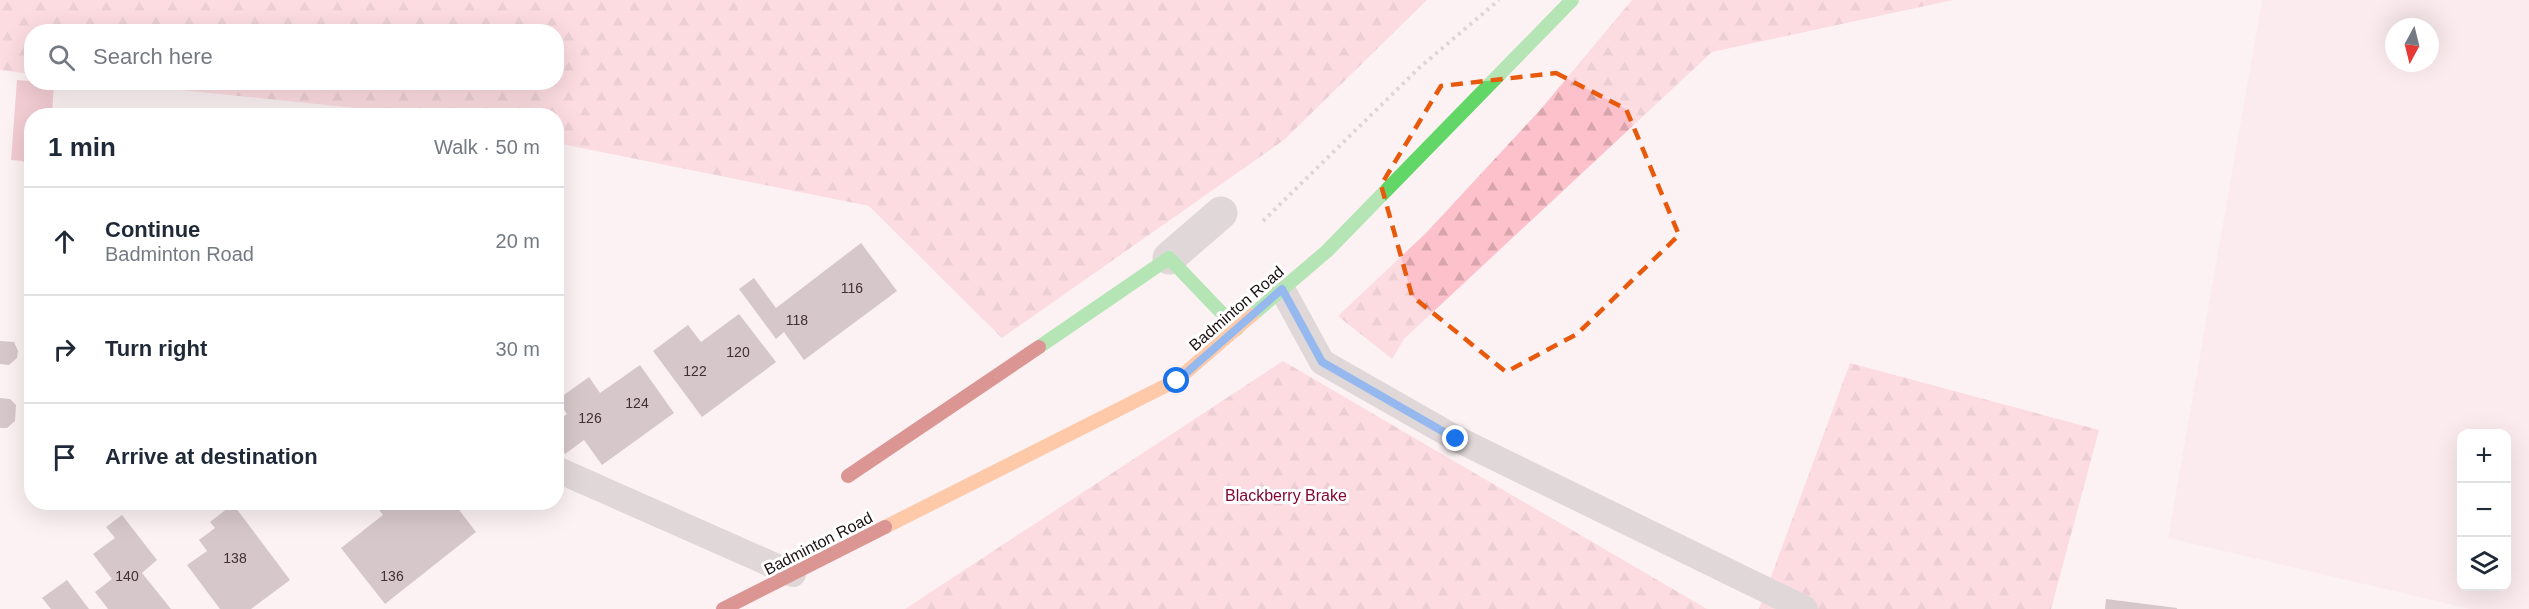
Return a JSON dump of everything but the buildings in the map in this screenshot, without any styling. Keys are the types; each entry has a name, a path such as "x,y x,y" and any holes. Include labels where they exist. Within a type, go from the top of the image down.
{"main road":[{"name":"Badminton Road","path":"723,609 1177,381 1327,251 1572,0"},
{"path":"848,476 1169,258 1237,329"}],"street":[{"path":"1169,258 1221,213"}],"lane":[{"path":"1282,289 1322,362 1456,439 1805,609"},
{"path":"564,473 793,574"}],"path":[{"path":"1257,228 1419,68 1499,0"}],"highlighted area":[{"path":"1556,73 1626,109 1679,235 1577,334 1506,372 1412,296 1381,185 1441,86"}],"shaded area":[{"path":"2262,0 2529,0 2529,609 2470,609 2168,538"},
{"path":"17,80 24,81 24,90 54,90 52,108 24,108 24,162 11,160"}],"green space":[{"path":"0,0 1427,0 1284,140 1002,338 869,206 564,144 564,108 354,108 181,90 564,90 564,24 24,24 24,73 0,70"},
{"path":"1632,0 1953,0 1712,52 1404,339 1392,359 1338,316 1426,233 1541,109"},
{"name":"Blackberry Brake","path":"1283,361 1707,609 905,609"},
{"path":"1850,363 2099,430 2051,609 1759,609"}],"traffic: fast":[{"path":"1252,315 1327,251 1572,0"},
{"path":"1039,347 1169,258 1237,329"}],"traffic: slow":[{"path":"885,527 1177,380 1252,315"}],"traffic: jam":[{"path":"848,476 1039,347"},
{"path":"723,609 885,527"}],"route":[{"path":"1177,381 1282,289 1322,362 1456,439"}]}
